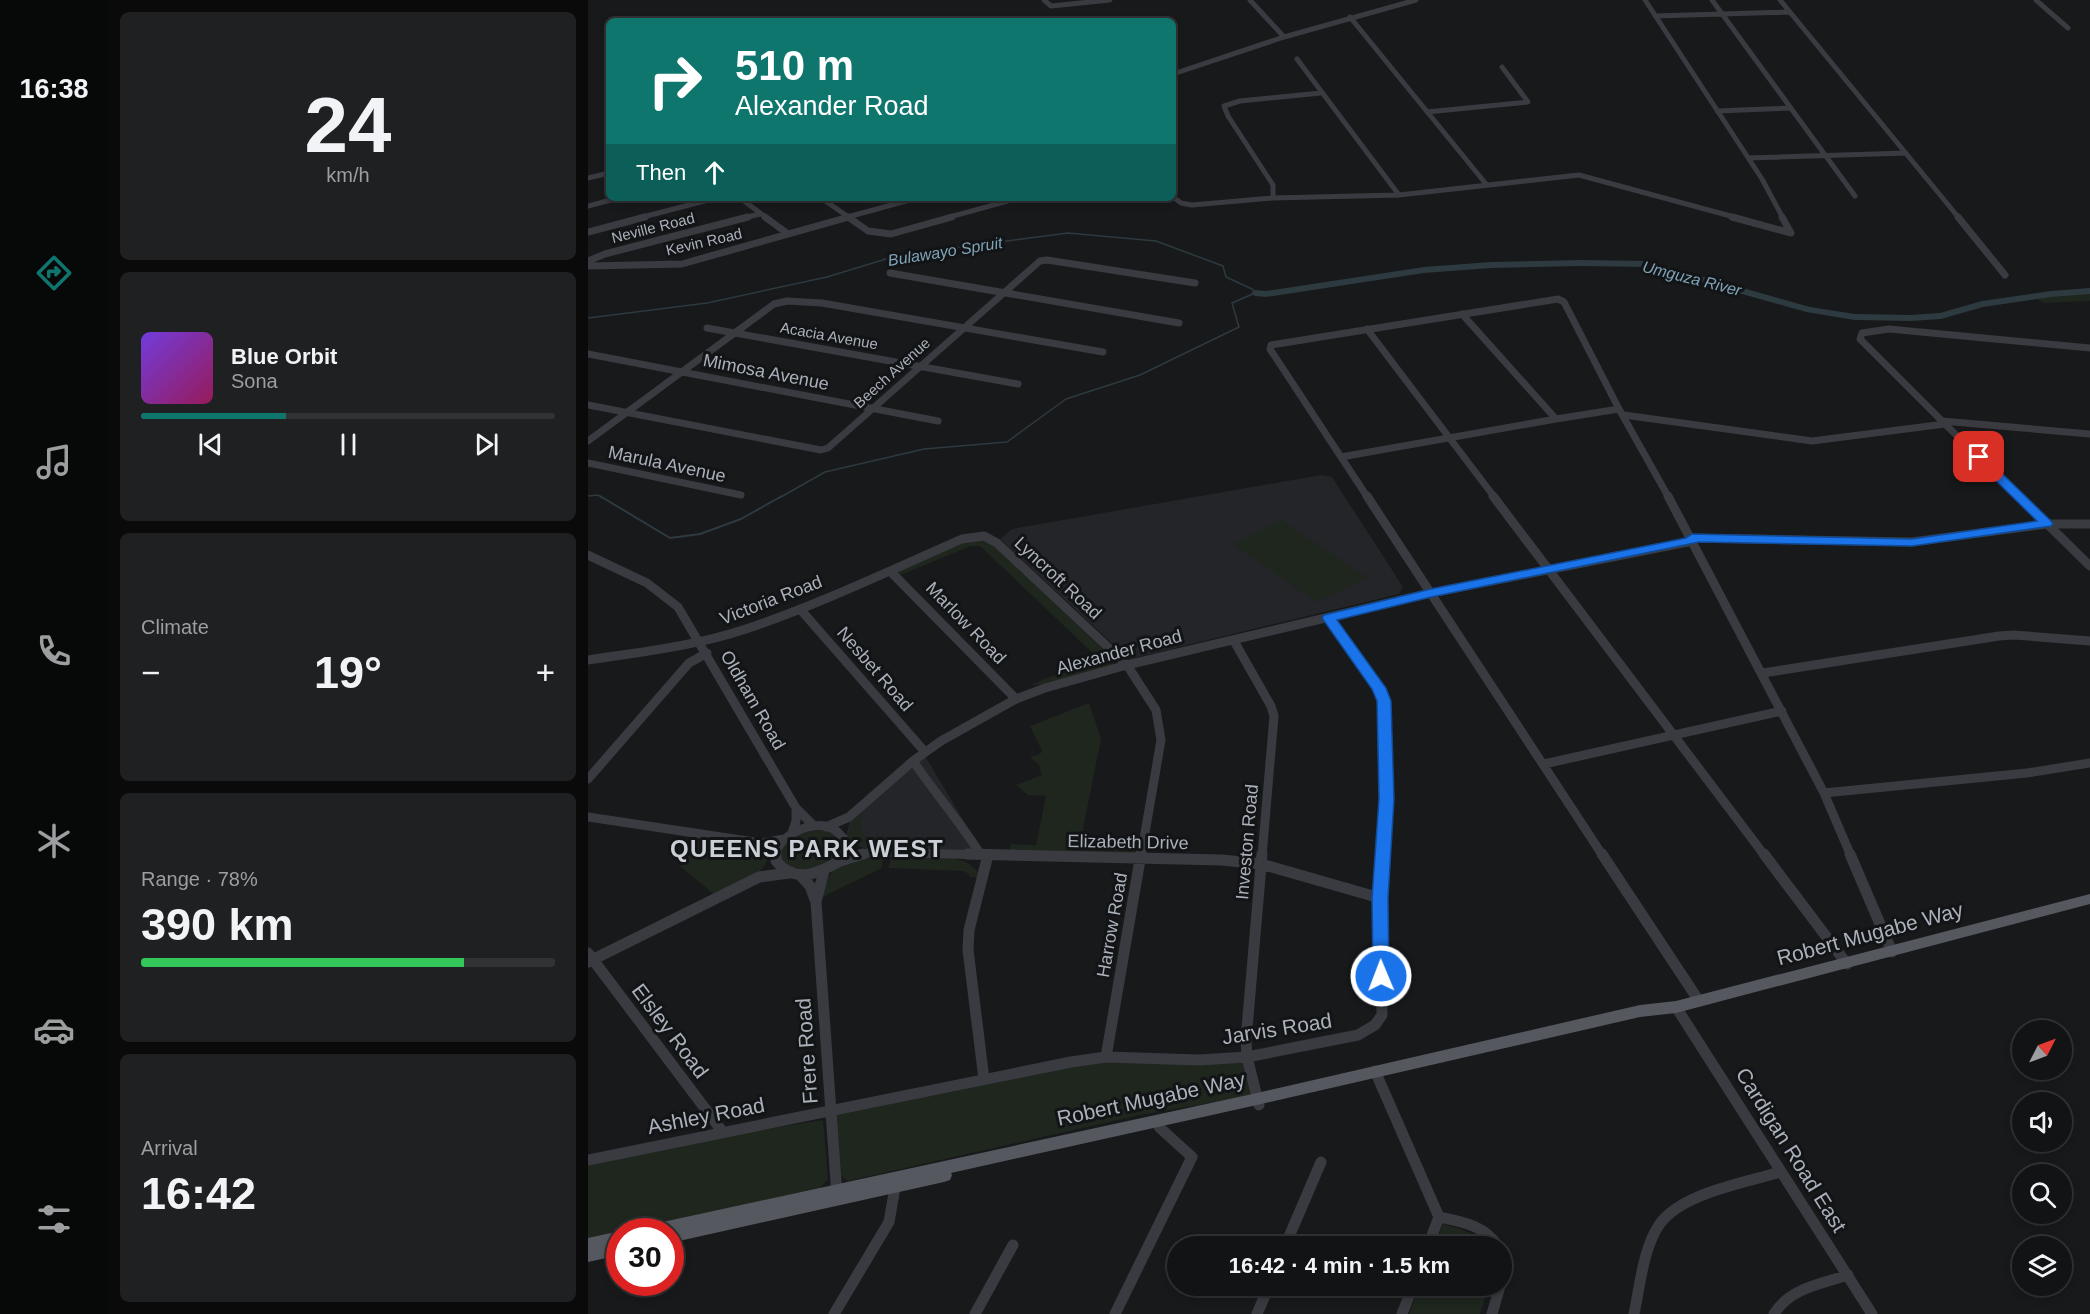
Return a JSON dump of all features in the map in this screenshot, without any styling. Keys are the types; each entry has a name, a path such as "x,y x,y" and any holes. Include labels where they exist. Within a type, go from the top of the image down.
{"main road":[{"name":"Robert Mugabe Way","path":"684,1225 837,1194 1598,1028 2090,899"},
{"name":"Robert Mugabe Way","path":"897,1181 1159,1127 1258,1102"},
{"name":"Robert Mugabe Way","path":"684,1232 837,1194"},
{"path":"592,1250 606,1244"}],"street":[{"path":"1044,0 1051,6 1110,0"},
{"path":"1250,0 1284,37"},
{"path":"1176,73 1284,37 1416,0"},
{"path":"1176,199 1181,203 1192,205 1273,198 1399,195 1579,175 1791,233 1749,158 1645,0"},
{"path":"1712,0 1855,196"},
{"path":"1780,0 2005,275"},
{"path":"2036,0 2068,28"},
{"path":"1655,16 1790,12"},
{"path":"1350,17 1486,184"},
{"path":"1297,59 1399,195"},
{"path":"1427,112 1528,102 1502,67"},
{"path":"1273,198 1273,185 1228,116 1224,106 1240,101 1321,93"},
{"path":"1717,111 1791,108"},
{"path":"1749,158 1906,153"},
{"path":"588,178 606,174"},
{"path":"588,206 607,201"},
{"path":"588,232 705,201"},
{"path":"744,201 788,234"},
{"path":"824,201 868,231 896,233 1008,201"},
{"name":"Kevin Road","path":"588,266 682,264 906,201"},
{"name":"Neville Road","path":"588,261 605,254 760,214"},
{"name":"Beech Avenue","path":"588,405 816,450 828,448 962,327 1040,261 1047,260 1195,283"},
{"path":"890,273 1179,322"},
{"path":"1699,1000 1270,347 1276,343 1543,300 1562,300 1693,539 1824,793 1892,952"},
{"path":"588,441 733,332 774,304 788,301 822,303 1103,352"},
{"path":"1462,314 1556,419"},
{"name":"Acacia Avenue","path":"707,328 1018,384"},
{"path":"1367,329 1847,964"},
{"path":"2090,348 1889,329 1862,333 1860,339 2090,566"},
{"name":"Mimosa Avenue","path":"588,354 938,421"},
{"path":"1341,457 1556,419 1622,412 1812,441 1944,423 2090,434"},
{"name":"Marula Avenue","path":"588,463 741,495"},
{"name":"Alexander Road","path":"826,827 849,817 913,761 975,720 1016,699 1127,665 1431,593 1693,539 1912,542 2047,524 2090,524"},
{"name":"Lyncroft Road","path":"957,540 976,536 988,537 997,543 1127,665"},
{"name":"Victoria Road","path":"588,660 700,641 744,630 890,571 957,540"},
{"name":"Oldham Road","path":"588,555 634,574 668,596 686,617 796,808 814,826"},
{"name":"Marlow Road","path":"890,571 1016,699"},
{"name":"Nesbet Road","path":"800,609 925,752"},
{"name":"Jarvis Road","path":"831,1112 984,1079 1106,1057 1199,1060 1247,1057 1358,1035 1376,1025 1382,1015 1380,898 1386,799 1384,701 1379,688 1329,618"},
{"path":"1763,673 1999,636 2014,635 2090,641"},
{"name":"Investon Road","path":"1234,641 1271,706 1274,716 1246,1040 1247,1057 1258,1102"},
{"path":"588,779 689,663 707,653"},
{"name":"Harrow Road","path":"1106,1057 1161,740 1161,729 1156,710 1127,665"},
{"path":"1544,764 1782,711"},
{"path":"913,761 936,795 985,855 969,930 968,950 984,1079"},
{"path":"1824,793 2027,773 2090,763"},
{"path":"759,877 788,836 796,821 796,808"},
{"path":"588,817 761,843 814,826 840,832 846,839"},
{"path":"590,958 759,877 824,871 839,861 846,852 849,817"},
{"name":"Elizabeth Drive","path":"846,839 871,852"},
{"path":"761,843 775,857 780,867 795,874"},
{"name":"Elizabeth Drive","path":"839,861 871,852 1222,860 1261,864 1380,898"},
{"name":"Frere Road","path":"816,902 824,871"},
{"name":"Frere Road","path":"795,874 810,886 816,902 837,1194"},
{"name":"Elsley Road","path":"590,958 722,1131"},
{"name":"Cardigan Road East","path":"1668,1008 1780,1172 1872,1314"},
{"path":"1377,1075 1412,1149 1439,1217 1432,1236"},
{"name":"Ashley Road","path":"588,1161 722,1131 831,1112"},
{"path":"1116,1314 1191,1157 1159,1127"},
{"path":"1289,1236 1321,1162"},
{"path":"1634,1314 1654,1236 1667,1215 1688,1201 1780,1172"},
{"path":"834,1314 889,1222 897,1181"},
{"path":"1439,1217 1478,1227 1490,1236"},
{"path":"975,1314 1013,1245"},
{"path":"1774,1314 1785,1300 1798,1293 1848,1275"},
{"path":"1257,1314 1265,1296"},
{"path":"1402,1314 1409,1296"},
{"path":"1492,1314 1497,1296"}],"shaded area":[{"path":"2090,288 2090,301 2043,303 2031,294"},
{"path":"1321,475 1332,477 1403,587 1399,594 1129,659 1000,539 1012,529"},
{"path":"1281,520 1368,578 1316,602 1233,544"},
{"path":"985,539 1002,552 1115,661 1112,667 1048,684 1030,685 1055,675 1094,666 1099,659 980,546 971,546 898,576 893,571 955,543"},
{"path":"1089,703 1101,739 1080,844 1124,846 1133,840 1139,841 1137,851 1133,854 1009,854 1011,844 1036,845 1046,796 1028,795 1016,785 1042,775 1039,765 1030,757 1042,751 1030,726"},
{"path":"925,756 983,853 872,851 849,842 846,836 851,817"},
{"path":"863,813 862,832 874,842 888,845 885,849 872,849 851,841 848,834 853,818"},
{"path":"825,830 834,833 842,843 837,857 809,870 796,868 781,859 781,851 789,839 810,831"},
{"path":"701,838 754,845 765,852 767,861 752,878 716,896 680,866"},
{"path":"867,856 883,857 882,868 822,897 829,878 836,868"},
{"path":"892,857 951,858 971,866 978,873 977,877 970,877 963,871 888,868"},
{"path":"1106,1060 1243,1061 1252,1096 1140,1115 848,1181 840,1175 836,1116 843,1112"},
{"path":"823,1120 828,1179 820,1188 684,1218 606,1218 606,1236 588,1240 588,1165 722,1136"},
{"path":"1443,1224 1475,1236 1439,1236"},
{"path":"1416,1296 1486,1296 1480,1314 1409,1314"}],"waterway":[{"name":"Bulawayo Spruit","path":"588,318 707,303 827,277 899,255 1068,233 1156,241 1223,266 1226,277 1252,289 1255,293 1232,303 1239,327 1140,375 1066,399 1007,442 924,449 825,472 779,498"},
{"name":"Umguza River","path":"1255,293 1266,294 1424,270 1491,265 1581,263 1647,264 1809,310 1855,317 1941,316 1982,304 2090,291"},
{"path":"588,496 598,495 602,498"},
{"path":"600,496 670,538 700,534 741,519 782,496"}],"district":[{"name":"QUEENS PARK WEST","path":"807,849"}],"route":[{"path":"1381,976 1380,898 1386,799 1384,701 1379,688 1329,618 1431,593 1693,541 1692,538 1912,542 2047,524 1979,457"}]}
